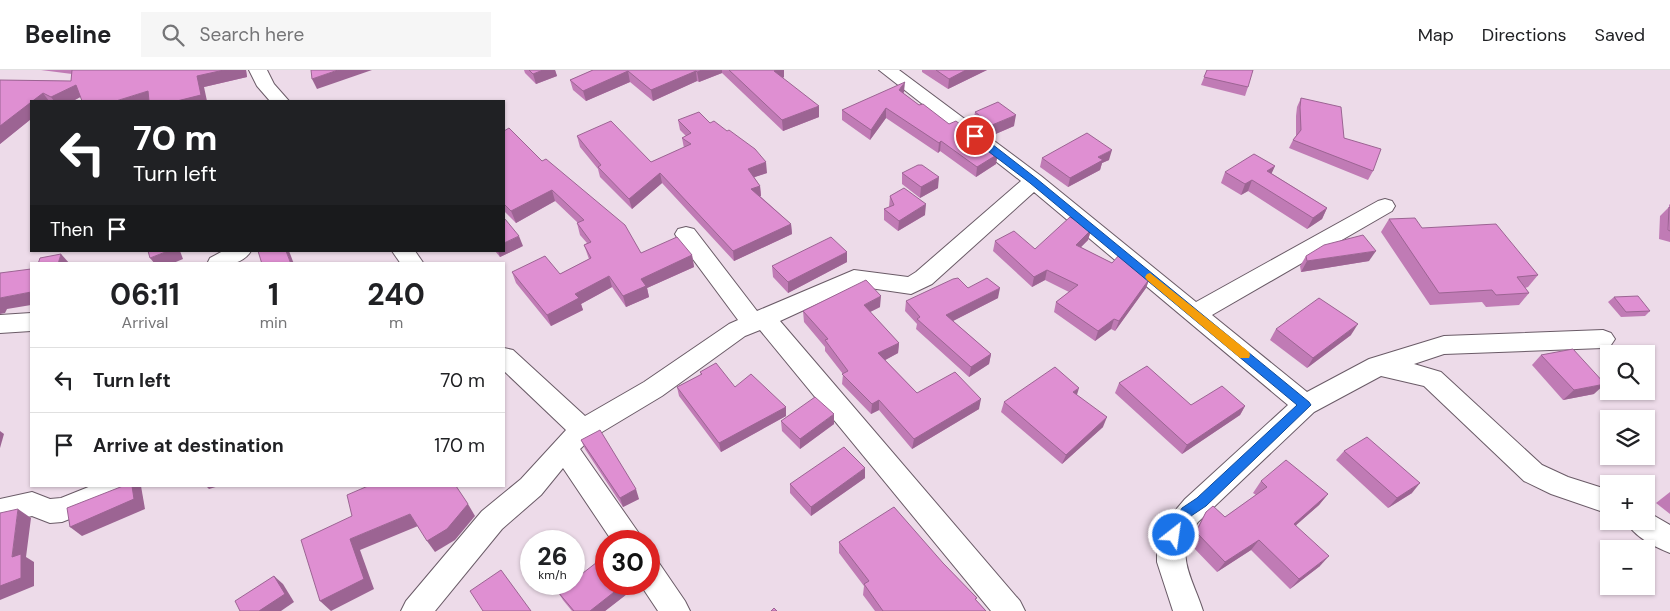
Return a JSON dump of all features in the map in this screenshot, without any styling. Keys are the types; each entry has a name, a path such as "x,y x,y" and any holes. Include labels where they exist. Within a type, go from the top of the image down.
{"street":[{"path":"258,70 266,86 279,100"},
{"path":"888,70 1034,181 1305,405"},
{"path":"416,611 492,520 530,487 573,439 653,389 737,330 758,320 854,278 911,286 924,278 1034,181"},
{"path":"1195,314 1385,206"},
{"path":"686,234 1010,611"},
{"path":"221,262 238,252"},
{"path":"404,252 411,262"},
{"path":"0,324 30,322"},
{"path":"1188,611 1171,561 1174,535 1187,512 1202,502 1305,405 1378,366 1444,345 1603,339"},
{"path":"505,358 573,439 622,530"},
{"path":"1378,366 1397,369 1432,379 1533,473 1561,486 1600,499"},
{"path":"0,511 32,504 50,511 62,510 120,487"},
{"path":"1654,530 1670,540"},
{"path":"660,588 675,611"}],"building":[{"path":"72,70 224,70 197,76 201,95 181,100 149,100 148,91 119,100 82,100 76,85 51,97 43,93 34,100 30,100 30,103 0,126 0,80 71,81"},
{"path":"311,70 338,70 312,79"},
{"path":"529,70 543,70 533,74"},
{"path":"593,70 702,70 651,90 628,71 583,91 570,80"},
{"path":"729,70 776,70 774,71 819,106 782,120"},
{"path":"936,70 966,70 949,79"},
{"path":"1207,70 1253,70 1248,87 1204,77"},
{"path":"905,82 899,90 919,105 923,104 949,124 956,121 998,154 977,167 941,141 939,143 886,108 871,130 842,110"},
{"path":"1301,98 1341,107 1344,138 1381,149 1373,171 1293,140 1301,130"},
{"path":"998,102 1016,115 992,125 975,112"},
{"path":"699,112 710,123 714,121 755,149 766,162 748,169 760,186 751,189 791,224 733,251 660,173 629,199 598,167 601,165 577,136 611,121 651,162 691,144 682,138 691,133 678,120"},
{"path":"509,128 542,161 546,159 625,225 641,253 677,237 692,255 641,279 646,286 623,296 609,276 575,294 579,298 547,315 512,272 545,256 560,274 591,258 584,245 591,242 577,223 584,220 552,190 511,211 505,205 505,130"},
{"path":"1087,133 1112,150 1098,157 1103,160 1070,178 1042,158"},
{"path":"1254,154 1275,166 1267,171 1327,208 1313,218 1252,180 1245,184 1225,172"},
{"path":"922,165 939,177 921,187 902,173"},
{"path":"904,188 926,204 899,221 884,209 894,205 890,196"},
{"path":"1670,208 1670,231 1668,230"},
{"path":"1070,217 1091,230 1076,245 1112,263 1120,254 1133,264 1131,267 1150,278 1119,321 1114,319 1098,331 1056,302 1078,285 1047,270 1034,277 995,241 1014,231 1035,249"},
{"path":"1415,218 1422,228 1496,224 1538,275 1517,277 1529,293 1496,295 1492,290 1439,293 1389,219"},
{"path":"505,219 519,236 505,243"},
{"path":"1363,235 1376,251 1307,261 1306,256 1324,245"},
{"path":"831,237 847,252 788,282 772,266"},
{"path":"148,252 165,252 150,258"},
{"path":"258,252 286,252 290,262 261,262"},
{"path":"61,254 59,262 39,262 40,258"},
{"path":"30,269 30,292 0,298 0,273"},
{"path":"958,278 968,288 987,278 1000,288 946,315 991,354 971,367 917,319 920,317 906,301"},
{"path":"866,280 881,296 864,305 899,343 878,353 917,393 955,372 981,399 914,439 879,400 872,404 842,374 848,371 825,340 828,339 803,311"},
{"path":"1638,296 1650,311 1626,312 1614,297"},
{"path":"1319,298 1358,324 1313,358 1276,329"},
{"path":"1573,349 1600,379 1600,385 1574,390 1541,355"},
{"path":"716,363 735,387 751,374 786,407 719,443 677,387 702,374 700,372"},
{"path":"1147,366 1191,405 1222,386 1245,406 1187,445 1119,383"},
{"path":"1055,367 1079,388 1073,392 1107,417 1066,455 1004,402"},
{"path":"815,397 834,414 800,439 781,421"},
{"path":"600,430 636,489 620,498 581,440"},
{"path":"1367,437 1420,483 1397,498 1344,451"},
{"path":"844,447 865,468 811,507 790,484"},
{"path":"1286,460 1328,494 1294,524 1329,556 1299,579 1259,540 1225,562 1196,532 1206,512 1213,506 1225,517 1267,487 1261,481"},
{"path":"120,487 132,487 134,499 70,527 67,508"},
{"path":"366,487 457,487 468,504 447,529 427,541 410,514 350,539 364,579 320,601 301,540 352,516 347,495"},
{"path":"894,507 943,563 977,598 975,599 986,611 883,611 864,584 869,581 839,542"},
{"path":"18,509 12,557 21,554 21,578 0,586 0,513"},
{"path":"595,564 595,595 610,595 590,611 574,611 561,595 585,595 585,571"},
{"path":"501,570 531,611 483,611 470,591"},
{"path":"274,576 285,594 259,611 240,611 235,601"}],"slow traffic":[{"path":"1150,277 1245,355"}],"route":[{"path":"975,136 1034,181 1305,405 1202,502 1187,512 1174,535"}]}
